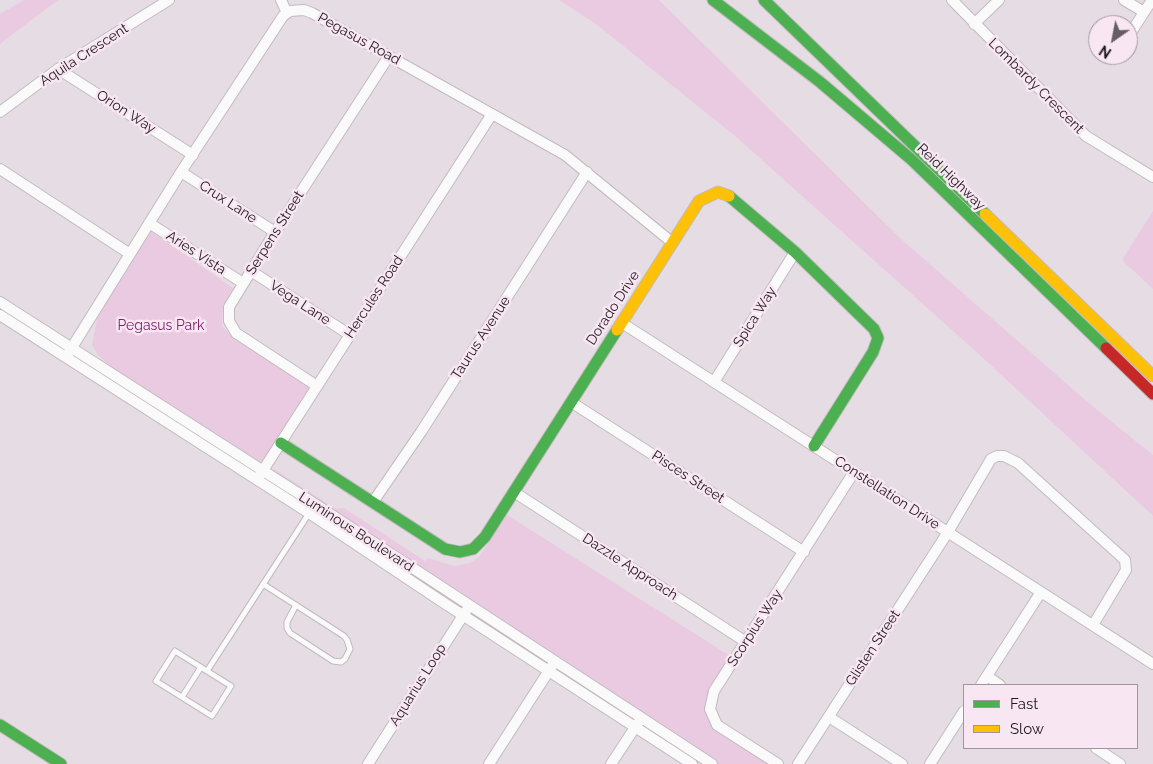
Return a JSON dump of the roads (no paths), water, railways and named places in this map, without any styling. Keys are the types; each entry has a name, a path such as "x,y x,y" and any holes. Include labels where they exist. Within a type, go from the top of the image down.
{"main road":[{"name":"Reid Highway","path":"713,0 820,82 912,160 1153,394"},
{"name":"Reid Highway","path":"764,0 1153,376"},
{"name":"Dorado Drive","path":"281,443 445,549 460,552 470,550 480,544 699,201 718,192 731,197 795,252 874,328 878,338 873,352 814,446"},
{"path":"0,725 61,764"}],"street":[{"name":"Aquila Crescent","path":"0,112 58,69 169,0"},
{"path":"66,357 149,223 287,13 281,0"},
{"name":"Lombardy Crescent","path":"952,0 1086,136 1153,177"},
{"path":"974,24 999,0"},
{"path":"1124,0 1144,12"},
{"path":"1138,21 1152,0"},
{"name":"Pegasus Road","path":"287,13 296,10 312,13 564,155 668,239"},
{"name":"Serpens Street","path":"317,386 241,337 233,329 229,321 229,307 275,232 389,56"},
{"name":"Orion Way","path":"58,69 193,155"},
{"name":"Hercules Road","path":"256,480 492,114"},
{"path":"0,169 130,254"},
{"name":"Crux Lane","path":"182,172 275,232"},
{"name":"Taurus Avenue","path":"373,502 421,432 587,172"},
{"name":"Aries Vista","path":"149,223 243,283"},
{"name":"Spica Way","path":"714,382 795,252"},
{"name":"Vega Lane","path":"251,271 350,335"},
{"name":"Luminous Boulevard","path":"0,302 262,471 312,509 462,615 641,718 712,764"},
{"name":"Luminous Boulevard","path":"0,315 256,480 312,509 469,606 635,727 692,764"},
{"name":"Constellation Drive","path":"622,323 1153,664"},
{"name":"Pisces Street","path":"571,402 804,552"},
{"name":"Glisten Street","path":"798,764 948,532 991,459 996,456 1004,456 1018,463 1125,560 1126,570 1093,626"},
{"name":"Scorpius Way","path":"778,764 717,725 710,708 714,691 854,472"},
{"name":"Dazzle Approach","path":"514,492 746,642"},
{"path":"984,681 1041,592"},
{"name":"Aquarius Loop","path":"368,764 469,606"},
{"path":"489,764 552,667"},
{"path":"930,764 963,713"},
{"path":"829,717 902,764"},
{"path":"611,764 641,718"},
{"path":"1098,749 1120,764"}],"lane":[{"path":"207,671 312,509"},
{"path":"264,584 344,636 349,645 348,654 341,662 333,661 290,633 287,628 287,622 296,605"},
{"path":"175,651 201,667 231,686 212,716 156,681 175,651"},
{"path":"182,697 201,667"}],"park label":[{"name":"Pegasus Park","path":"161,326"}]}
